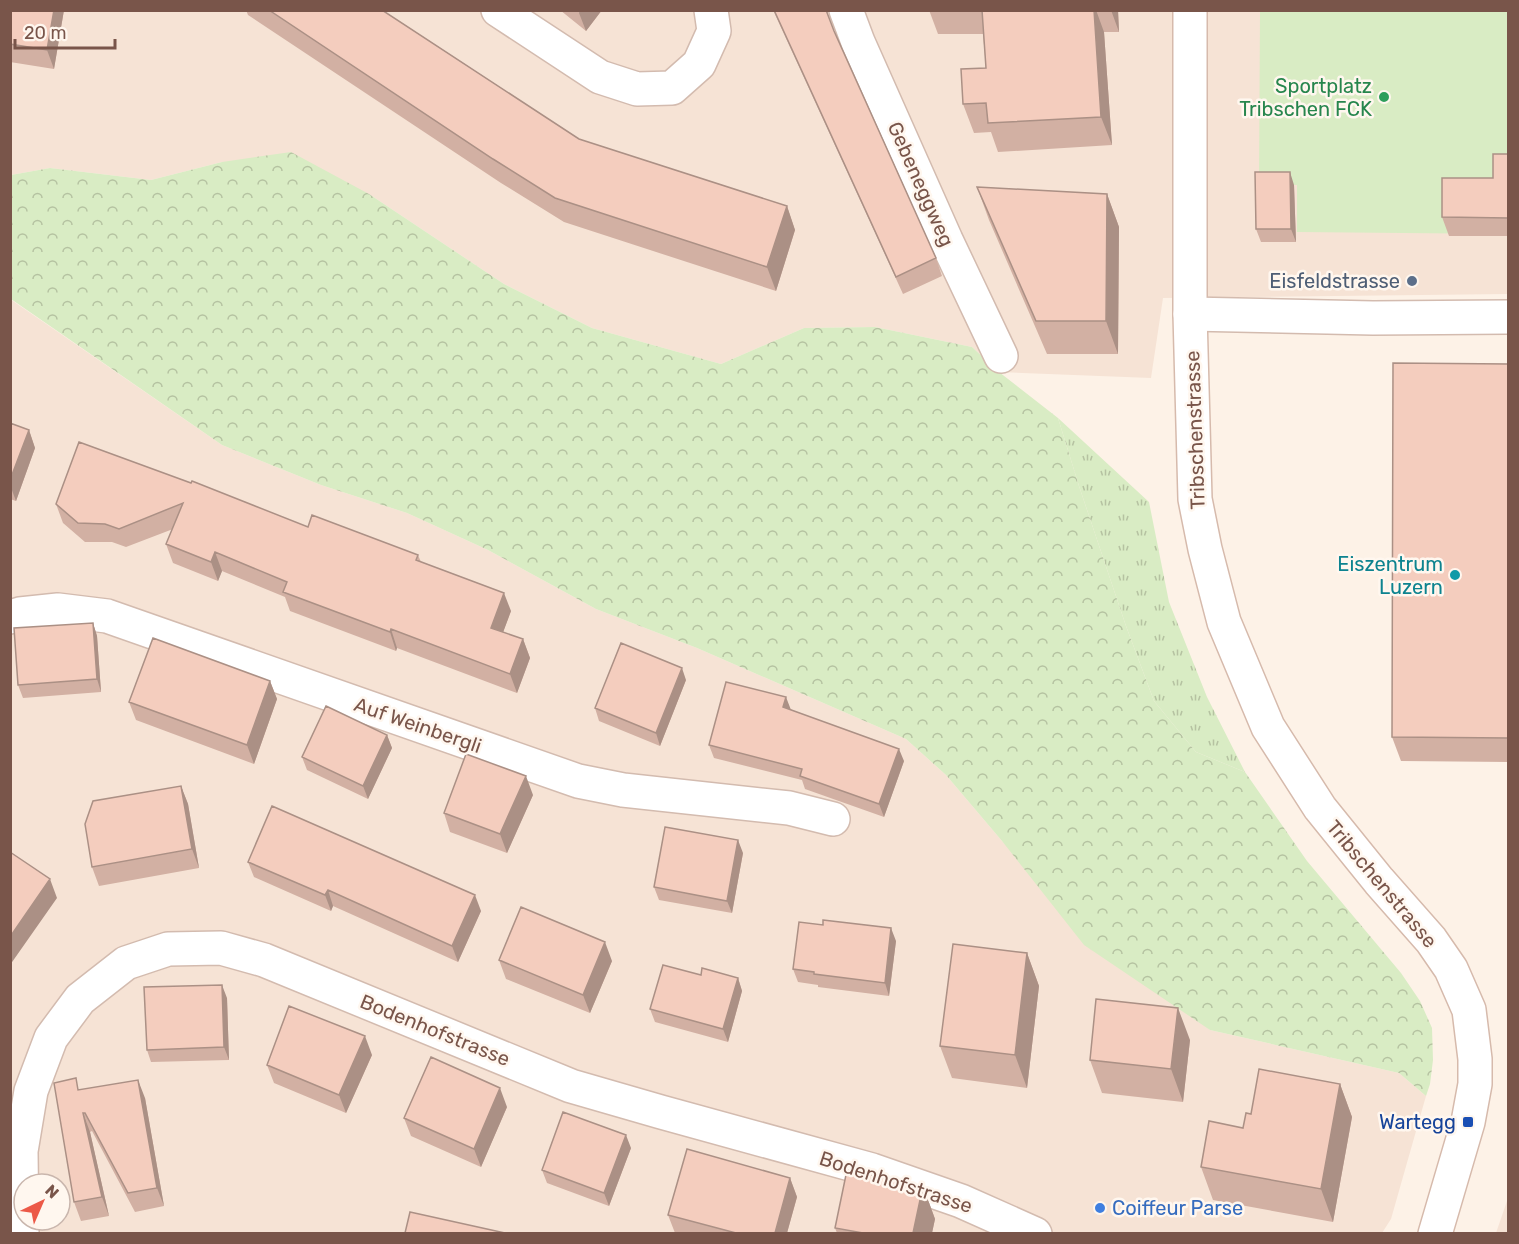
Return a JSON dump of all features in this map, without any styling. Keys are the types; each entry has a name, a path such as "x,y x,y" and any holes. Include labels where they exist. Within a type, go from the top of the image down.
{"street":[{"path":"498,10 600,78 637,89 672,88 699,64 714,31 711,10"},
{"name":"Gebeneggweg","path":"846,10 941,230 1001,356"},
{"name":"Tribschenstrasse","path":"1190,10 1190,314 1195,499 1206,555 1224,622 1268,727 1320,808 1379,881 1431,940 1451,969 1468,1010 1475,1059 1475,1084 1468,1122 1435,1233"},
{"path":"1190,314 1373,318 1509,317"},
{"name":"Auf Weinbergli","path":"10,617 58,610 106,616 578,781 623,790 789,808 833,819"},
{"name":"Bodenhofstrasse","path":"22,1233 21,1151 31,1091 51,1038 80,999 126,963 168,949 221,948 264,960 571,1086 872,1170 961,1201 1035,1233"}],"shaded area":[{"path":"11,11 1508,11 1508,294 1163,298 1151,378 999,372 972,347 875,327 804,328 721,364 592,328 504,284 369,194 222,162 151,180 50,168 11,175"},
{"path":"10,299 222,445 321,485 407,513 488,550 596,609 697,648 906,739 946,775 1002,841 1210,1030 1399,1073 1426,1096 1391,1219 1382,1233 11,1233"},
{"path":"1508,1198 1508,1233 1496,1233 1507,1201"}],"green space":[{"name":"Sportplatz Tribschen FCK","path":"1260,11 1508,11 1508,234 1297,232 1297,185 1259,184"},
{"path":"291,152 369,194 504,284 592,328 721,364 804,328 875,327 972,347 999,372 1058,418 1126,626 1154,701 1196,752 1245,772 1307,861 1401,973 1420,1001 1432,1028 1433,1060 1426,1096 1399,1073 1210,1030 1084,945 1002,841 946,775 906,739 697,648 596,609 488,550 407,513 321,485 222,445 11,299 11,175 50,168 151,180 222,162"},
{"path":"1058,418 1149,502 1169,602 1207,697 1245,772 1196,752 1154,701 1126,626"}],"building":[{"path":"10,10 54,10 47,50 10,44"},
{"path":"269,10 382,10 579,139 787,206 767,267 555,198"},
{"path":"774,10 826,10 936,258 896,277"},
{"path":"982,10 1094,10 1101,117 988,123 986,103 963,104 961,69 986,68"},
{"path":"1493,154 1509,154 1509,218 1442,217 1442,178 1493,178"},
{"path":"1255,172 1290,172 1291,229 1256,229"},
{"path":"977,187 1107,194 1106,321 1036,321"},
{"name":"Eiszentrum Luzern","path":"1393,363 1509,364 1509,738 1392,737"},
{"path":"10,423 29,430 10,480"},
{"path":"79,442 191,483 192,481 308,527 312,515 418,555 416,560 504,593 491,628 523,639 510,674 391,629 390,632 283,592 287,582 215,552 211,562 166,544 183,503 119,529 105,524 78,523 56,504"},
{"path":"93,623 97,679 18,685 14,628"},
{"path":"153,638 270,681 247,745 129,702"},
{"path":"621,643 682,668 656,733 595,708"},
{"path":"726,682 786,697 783,707 899,749 879,804 800,776 802,769 709,745"},
{"path":"326,706 387,735 363,786 302,757"},
{"path":"466,754 526,776 500,834 444,813"},
{"path":"181,786 192,849 92,867 85,824 93,801"},
{"path":"272,806 475,895 452,946 328,890 325,895 248,862"},
{"path":"665,827 738,840 727,901 654,887"},
{"path":"10,852 50,879 10,937"},
{"path":"521,907 605,942 583,995 499,960"},
{"path":"823,920 891,928 885,983 793,969 799,922 823,925"},
{"path":"953,944 1027,953 1015,1055 940,1046"},
{"path":"663,965 701,975 702,968 738,978 723,1029 650,1009"},
{"path":"222,985 224,1047 147,1050 144,987"},
{"path":"1096,999 1178,1008 1171,1069 1090,1060"},
{"path":"289,1006 365,1036 339,1095 267,1065"},
{"path":"431,1057 500,1088 474,1149 404,1118"},
{"path":"1259,1069 1340,1084 1321,1189 1201,1167 1209,1121 1243,1128 1246,1113 1251,1114"},
{"path":"76,1078 78,1090 138,1080 157,1188 128,1193 83,1113 102,1197 74,1202 72,1172 69,1172 54,1083"},
{"path":"563,1112 626,1135 604,1193 542,1170"},
{"path":"687,1149 790,1178 775,1233 736,1233 668,1215"},
{"path":"847,1170 923,1186 913,1233 863,1233 835,1228"},
{"path":"410,1212 505,1233 405,1233"}],"place":[{"name":"Sportplatz Tribschen FCK","path":"1384,97"},
{"name":"Eisfeldstrasse","path":"1412,281"},
{"name":"Eiszentrum Luzern","path":"1455,575"},
{"name":"Wartegg","path":"1468,1122"},
{"name":"Coiffeur Parse","path":"1100,1208"}]}
